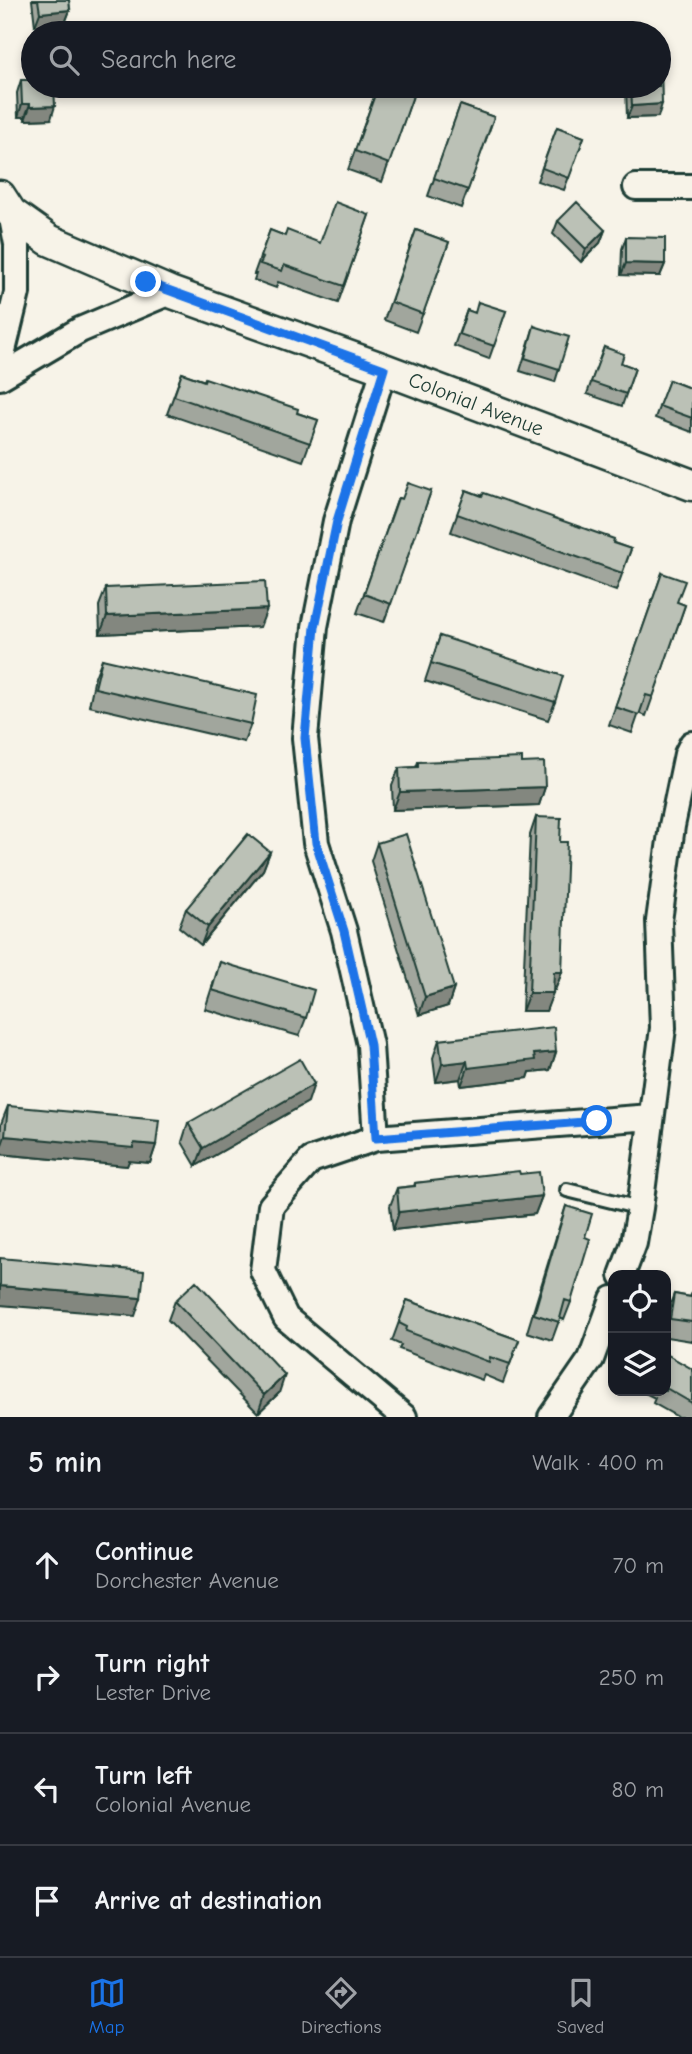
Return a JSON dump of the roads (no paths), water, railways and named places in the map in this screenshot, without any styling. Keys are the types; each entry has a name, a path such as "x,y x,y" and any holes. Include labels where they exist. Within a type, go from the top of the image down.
{"street":[{"path":"636,187 692,187"},
{"path":"0,363 17,293 17,244 6,204"},
{"name":"Colonial Avenue","path":"6,204 49,240 170,292 692,485"},
{"path":"0,377 80,330 170,292"},
{"path":"376,1138 370,1045 344,931 316,843 305,738 315,627 337,521 384,369"},
{"path":"624,1270 634,1243 640,1208 663,1028 659,921 672,826 687,754 692,744"},
{"path":"404,1417 286,1318 263,1271 271,1206 311,1160 376,1138 651,1118"},
{"path":"551,1417 591,1359 608,1313"}],"lane":[{"path":"567,1190 640,1208"}]}
